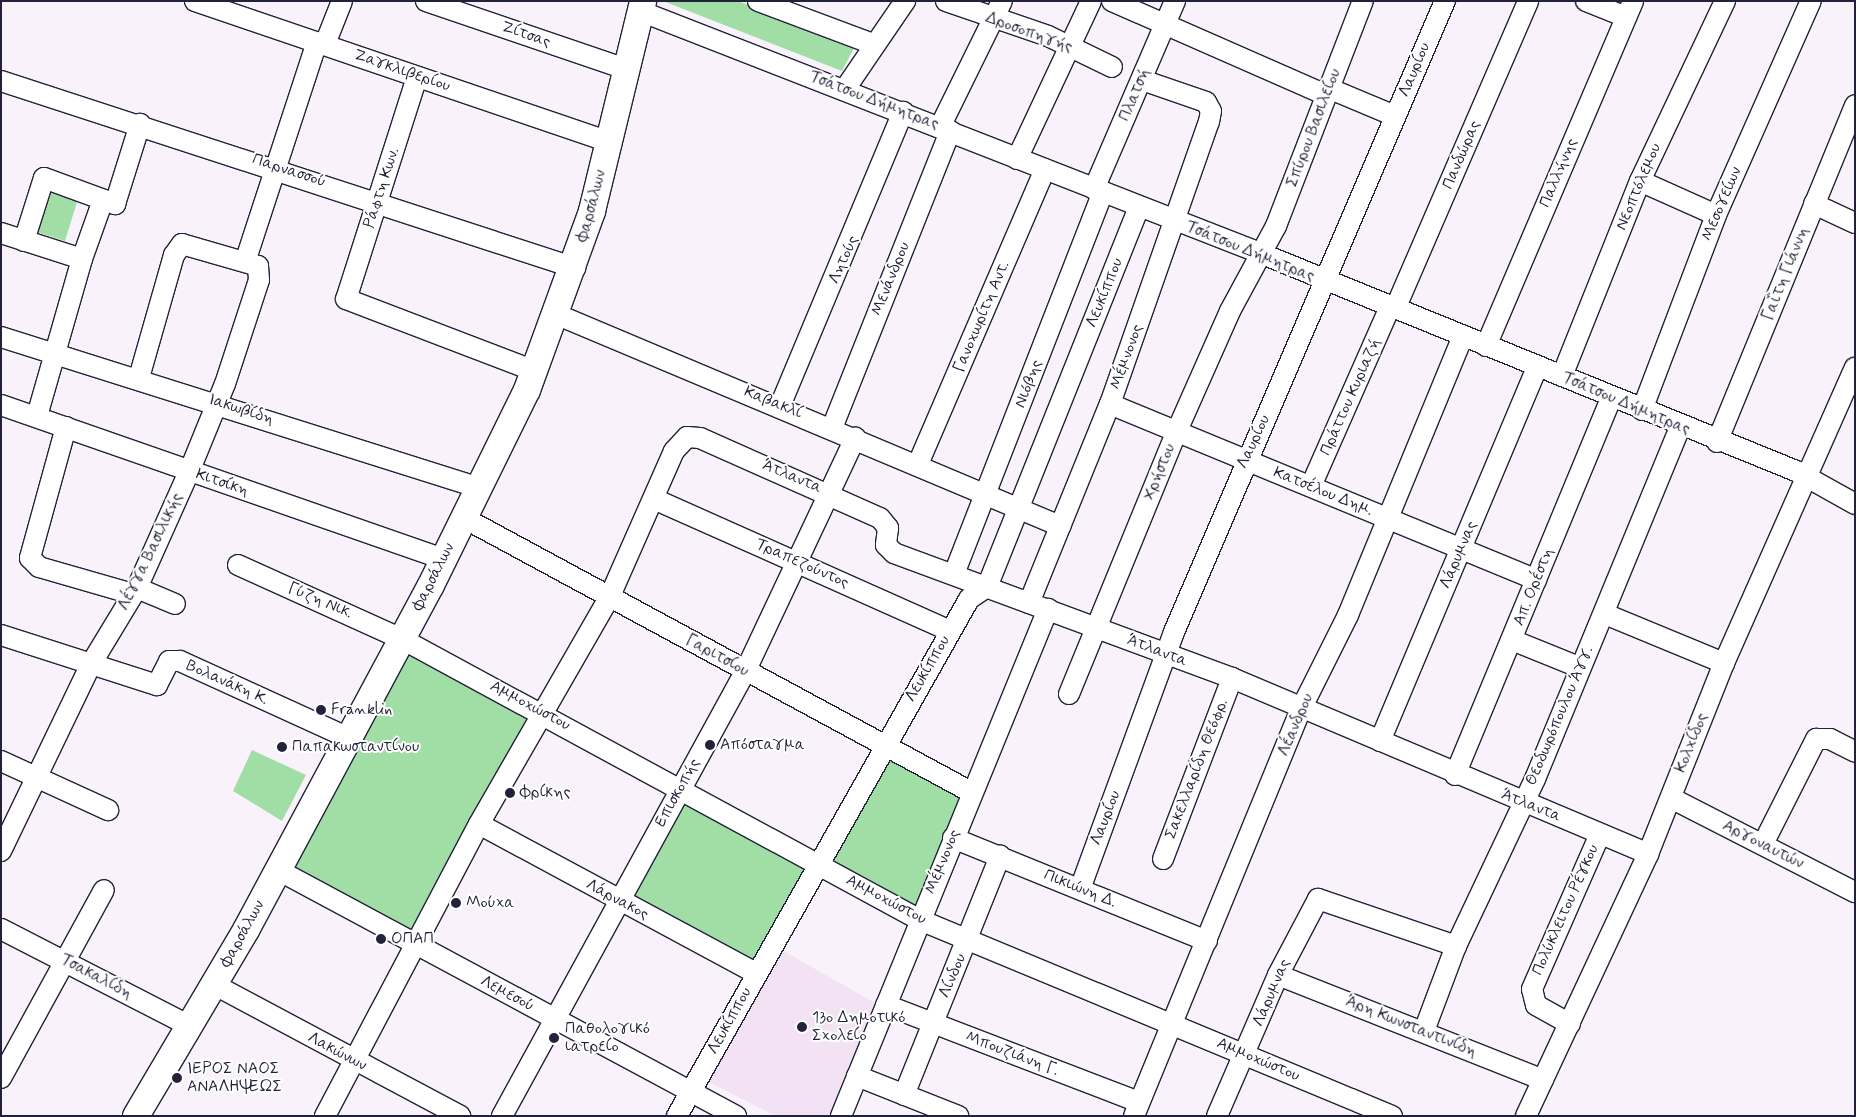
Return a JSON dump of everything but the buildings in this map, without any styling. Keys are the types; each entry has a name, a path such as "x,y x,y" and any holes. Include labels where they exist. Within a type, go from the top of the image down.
{"main road":[{"name":"Φαρσάλων","path":"136,1116 214,985 349,738 444,559 536,371 575,268 609,142 641,6"}],"street":[{"name":"Ζαγκλιβερίου","path":"195,1 609,142"},
{"name":"Λέγγα Βασιλικής","path":"1,850 91,664 135,591 189,472 218,402 279,168 321,43 342,1"},
{"name":"Ζίτσας","path":"426,1 626,69"},
{"path":"758,1 874,44"},
{"path":"845,89 905,1"},
{"name":"Μενάνδρου","path":"832,428 945,129 1002,1"},
{"path":"1017,159 1068,46 1091,1"},
{"path":"1112,1 1164,25 1327,92 1395,116"},
{"name":"Πλατσή","path":"1099,191 1175,1"},
{"name":"Λαυρίου","path":"1080,889 1166,655 1245,460 1327,283 1395,116 1445,1"},
{"name":"Πανδώρας","path":"1393,308 1528,1"},
{"path":"1586,1 1630,9"},
{"name":"Νεοπτόλεμου","path":"1562,376 1640,181 1725,1"},
{"name":"Μεσογείων","path":"1642,410 1716,214 1811,1"},
{"name":"Δροσοπηγής","path":"947,2 1068,46 1112,67"},
{"name":"Σπύρου Βασιλείου","path":"1260,254 1279,219 1361,2"},
{"name":"Τσάτσου Δήμητρας","path":"641,6 1017,159 1463,336 1537,368 1562,376 1717,442 1807,476 1855,504"},
{"name":"Παλλήνης","path":"1486,346 1630,9"},
{"name":"Ράφτη Κων.","path":"418,77 346,299 536,371"},
{"name":"Μέμνονος","path":"841,1116 972,792 1038,606 1060,526 1110,404 1209,122 1210,106 1142,80"},
{"name":"Παρνασσού","path":"1,82 378,200 575,268"},
{"name":"Γαΐτη Γιάννη","path":"1717,442 1855,105"},
{"name":"Λητούς","path":"780,406 903,112"},
{"path":"24,241 44,178 115,204 140,124"},
{"name":"Γανοχωρίτη Αντ.","path":"918,464 1045,169"},
{"path":"1640,181 1716,214"},
{"name":"Νιόβης","path":"954,574 986,494 1099,191"},
{"path":"37,416 82,259 103,200"},
{"path":"1814,204 1855,223"},
{"name":"Λευκίππου","path":"678,1116 884,744 950,631 974,592 987,587 1139,207"},
{"path":"1,234 82,259"},
{"path":"139,378 179,247 191,244 253,264"},
{"name":"Χρήστου","path":"1069,694 1098,628 1176,433 1260,254"},
{"name":"Πράττου Κυριαζή","path":"1311,486 1393,308"},
{"name":"Καβακλί","path":"558,315 918,464 1060,526"},
{"name":"Λέανδρου","path":"1136,1109 1207,941 1302,707 1348,615 1463,336"},
{"name":"Ιακωβίδη","path":"1,337 218,402 480,488"},
{"name":"Λάρυμνας","path":"1380,741 1537,368"},
{"name":"Κολχίδος","path":"1526,1116 1648,854 1724,663 1855,368"},
{"name":"Απ. Ορέστη","path":"1456,775 1611,398"},
{"name":"Κατσέλου Δημ.","path":"1110,404 1176,433 1387,517 1536,580"},
{"name":"Κιτσίκη","path":"1,405 37,416 189,472 444,559"},
{"path":"66,427 30,558 39,567 135,591 175,604"},
{"name":"Θεοδωρόπουλου Άγγ.","path":"1424,1031 1456,946 1522,803 1605,614 1680,427"},
{"name":"Άτλαντα","path":"654,499 674,451 687,437 700,438 831,493 884,520 886,545 894,553 1232,678 1522,803 1648,854"},
{"name":"Επισκοπής","path":"502,1116 745,672 831,493 855,438"},
{"path":"325,1116 479,824 610,596 654,499"},
{"name":"Τραπεζούντος","path":"654,499 950,631"},
{"name":"Γαριτσίου","path":"464,518 610,596 745,672 972,792"},
{"name":"Γύζη Νικ.","path":"238,565 402,639"},
{"path":"1605,614 1724,663"},
{"name":"Βολανάκη Κ.","path":"1,635 159,686 169,662 180,661 349,738"},
{"name":"Αμμοχώστου","path":"402,639 544,713 920,920 1172,1023 1392,1116"},
{"path":"1512,640 1581,668"},
{"name":"Σακελλαρίδη Θεόφρ.","path":"1163,859 1232,678"},
{"path":"1762,844 1816,739 1830,739 1855,752"},
{"path":"1,761 108,810"},
{"name":"Αργοναυτών","path":"1670,798 1855,892"},
{"name":"Λάρνακος","path":"479,824 618,902 756,973"},
{"name":"Πολύκλειτου Ρέγκου","path":"1570,1024 1536,1005 1532,990 1600,834"},
{"name":"Πικιώνη Δ.","path":"953,838 1207,941"},
{"name":"Λίνδου","path":"904,1094 1000,856"},
{"name":"Λεμεσού","path":"278,870 554,1020 736,1116"},
{"path":"3,1072 104,890"},
{"name":"Λάρυμνας","path":"1218,1116 1246,1055 1278,974 1318,899 1456,946"},
{"name":"Τσακαλίδη","path":"1,929 190,1026"},
{"name":"Άρη Κωνσταντινίδη","path":"1278,974 1543,1080"},
{"name":"Λακώνων","path":"214,985 460,1116"},
{"name":"Μπουζιάνη Γ.","path":"886,1005 1136,1109"},
{"path":"857,1076 958,1116"}],"shaded area":[{"name":"13ο Δημοτικό Σχολείο","path":"780,949 875,1003 832,1116 776,1116 707,1081"}],"green space":[{"path":"663,1 738,1 855,46 842,71"},
{"path":"36,178 80,192 65,241 21,227"},
{"path":"407,646 533,710 411,932 290,868"},
{"path":"884,744 971,792 920,920 817,864"},
{"path":"252,750 306,775 282,821 233,791"},
{"path":"681,788 817,864 756,973 618,902"}],"place":[{"name":"Franklin","path":"321,710"},
{"name":"Απόσταγμα","path":"710,745"},
{"name":"Παπακωσταντίνου","path":"282,747"},
{"name":"Φρίκης","path":"510,793"},
{"name":"Μούχα","path":"456,903"},
{"name":"ΟΠΑΠ","path":"381,939"},
{"name":"13ο Δημοτικό Σχολείο","path":"802,1027"},
{"name":"Παθολογικό ιατρείο","path":"554,1038"},
{"name":"ΙΕΡΟΣ ΝΑΟΣ ΑΝΑΛΗΨΕΩΣ","path":"177,1078"}]}
